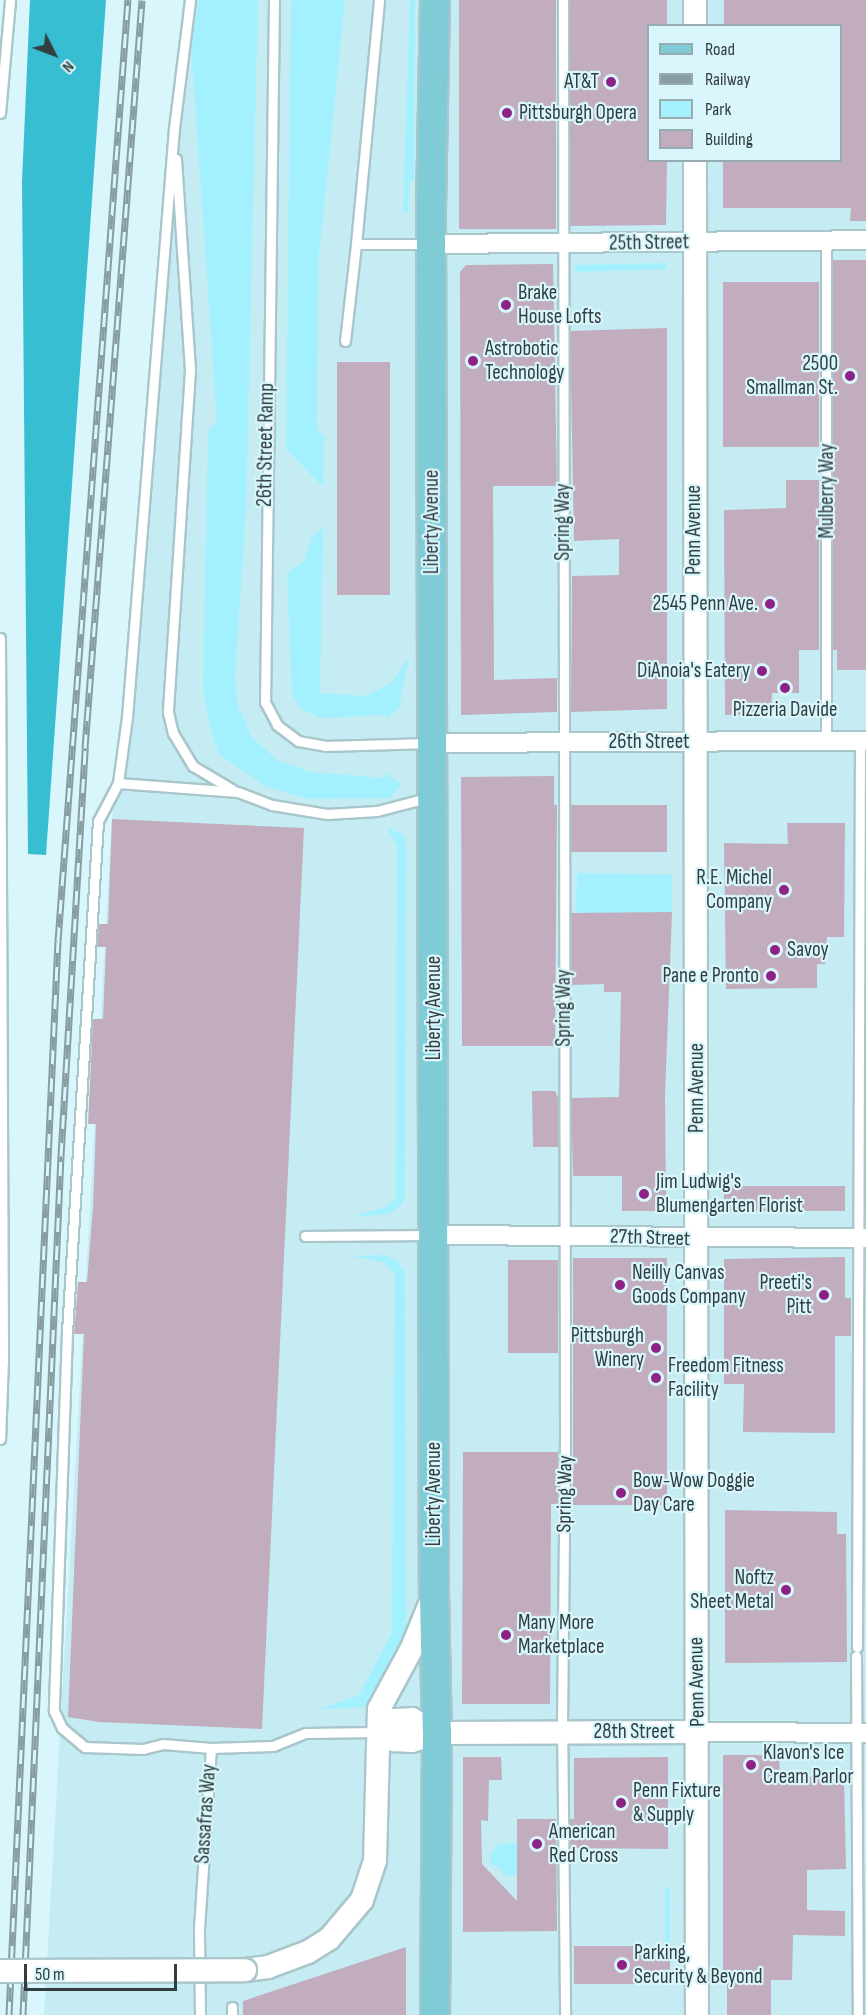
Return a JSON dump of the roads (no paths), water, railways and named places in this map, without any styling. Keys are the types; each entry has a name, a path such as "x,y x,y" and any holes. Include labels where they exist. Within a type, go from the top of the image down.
{"main road":[{"name":"Liberty Avenue","path":"435,0 432,244 434,1595 437,1733 435,2015"}],"street":[{"path":"695,0 695,24"},
{"name":"Penn Avenue","path":"695,162 697,2015"},
{"name":"25th Street","path":"432,244 866,240"},
{"name":"26th Street","path":"432,743 863,741"},
{"name":"27th Street","path":"435,1236 564,1236 697,1240 861,1238"},
{"path":"0,1971 246,1970 268,1967 308,1952 335,1933 362,1900 375,1861 378,1732 383,1697 412,1648 434,1595"},
{"name":"28th Street","path":"378,1732 394,1740 412,1741 437,1733 862,1733"}],"lane":[{"path":"0,113 10,0"},
{"path":"190,0 174,128 128,705 118,783 98,821 67,1332 54,1711 62,1728 85,1747 143,1749 163,1744 211,1748"},
{"name":"26th Street Ramp","path":"274,0 265,702 277,725 298,741 325,746 432,743"},
{"path":"345,341 379,0"},
{"name":"Spring Way","path":"563,0 562,1732 565,2015"},
{"path":"174,128 190,370 168,712 173,733 193,766 238,792 272,805 327,814 377,811 433,797"},
{"name":"Mulberry Way","path":"826,241 826,741"},
{"path":"356,244 432,244"},
{"path":"0,638 3,1359 0,1439"},
{"path":"858,2015 862,1733 857,1651 863,741"},
{"path":"118,783 238,792"},
{"path":"305,1236 435,1236"},
{"name":"Sassafras Way","path":"200,2015 199,1928 211,1748 273,1746 306,1733 378,1732"}],"railway":[{"path":"9,2015 58,941 128,0"},
{"path":"23,2015 61,1156 85,748 142,0"}],"place":[{"name":"AT&T","path":"611,82"},
{"name":"Pittsburgh Opera","path":"507,113"},
{"name":"Brake House Lofts","path":"506,305"},
{"name":"Astrobotic Technology","path":"473,361"},
{"name":"2500 Smallman St.","path":"850,376"},
{"name":"2545 Penn Ave.","path":"770,604"},
{"name":"DiAnoia's Eatery","path":"762,671"},
{"name":"Pizzeria Davide","path":"785,688"},
{"name":"R.E. Michel Company","path":"784,890"},
{"name":"Savoy","path":"775,950"},
{"name":"Pane e Pronto","path":"771,976"},
{"name":"Jim Ludwig's Blumengarten Florist","path":"644,1194"},
{"name":"Neilly Canvas Goods Company","path":"620,1285"},
{"name":"Preeti's Pitt","path":"824,1295"},
{"name":"Pittsburgh Winery","path":"656,1348"},
{"name":"Freedom Fitness Facility","path":"656,1378"},
{"name":"Bow-Wow Doggie Day Care","path":"621,1493"},
{"name":"Noftz Sheet Metal","path":"786,1590"},
{"name":"Many More Marketplace","path":"506,1635"},
{"name":"Klavon's Ice Cream Parlor","path":"751,1765"},
{"name":"Penn Fixture & Supply","path":"621,1803"},
{"name":"American Red Cross","path":"537,1844"},
{"name":"Parking, Security & Beyond","path":"622,1965"}]}
